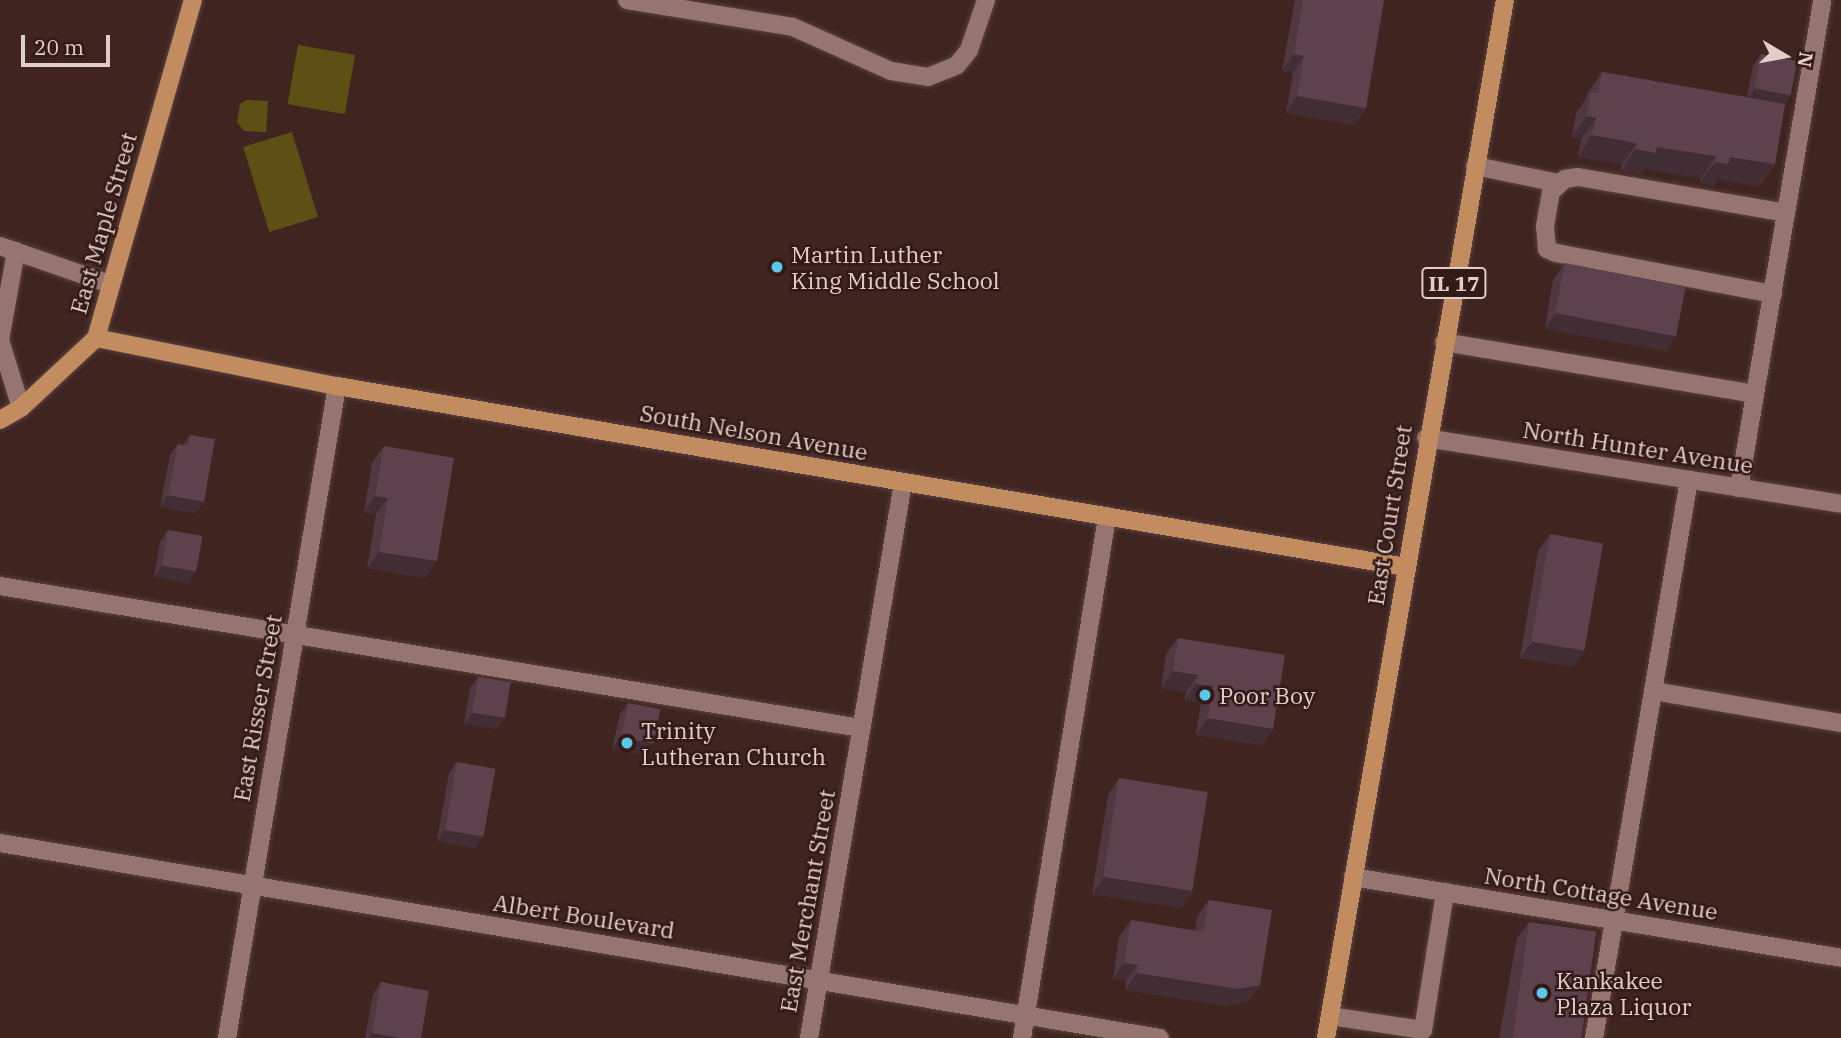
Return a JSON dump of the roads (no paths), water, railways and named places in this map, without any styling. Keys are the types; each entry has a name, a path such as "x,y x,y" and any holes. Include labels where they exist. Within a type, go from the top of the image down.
{"main road":[{"name":"East Maple Street","path":"0,420 21,408 96,338 193,0"},
{"name":"East Court Street","path":"1326,1038 1426,438 1505,0"},
{"name":"South Nelson Avenue","path":"96,338 337,386 1406,567"}],"street":[{"path":"626,0 793,27 891,71 928,77 957,65 969,50 986,0"},
{"path":"1740,488 1822,0"},
{"path":"1475,166 1558,183 1577,177 1786,213"},
{"path":"1558,183 1551,192 1545,226 1547,249 1573,258 1773,294"},
{"path":"21,408 0,340 8,248 110,284"},
{"path":"1444,342 1755,394"},
{"name":"East Risser Street","path":"227,1038 250,885 337,386"},
{"name":"North Hunter Avenue","path":"1426,438 1841,504"},
{"path":"1594,1038 1689,480"},
{"name":"East Merchant Street","path":"809,1038 903,483"},
{"path":"1022,1038 1107,517"},
{"path":"0,586 861,727"},
{"path":"1653,691 1841,723"},
{"name":"Albert Boulevard","path":"0,843 1160,1038"},
{"name":"North Cottage Avenue","path":"1353,877 1841,958"},
{"path":"1330,1016 1423,1030 1446,892"}],"place":[{"name":"Martin Luther King Middle School","path":"777,267"},
{"name":"Poor Boy","path":"1205,695"},
{"name":"Trinity Lutheran Church","path":"627,743"},
{"name":"Kankakee Plaza Liquor","path":"1542,993"}]}
